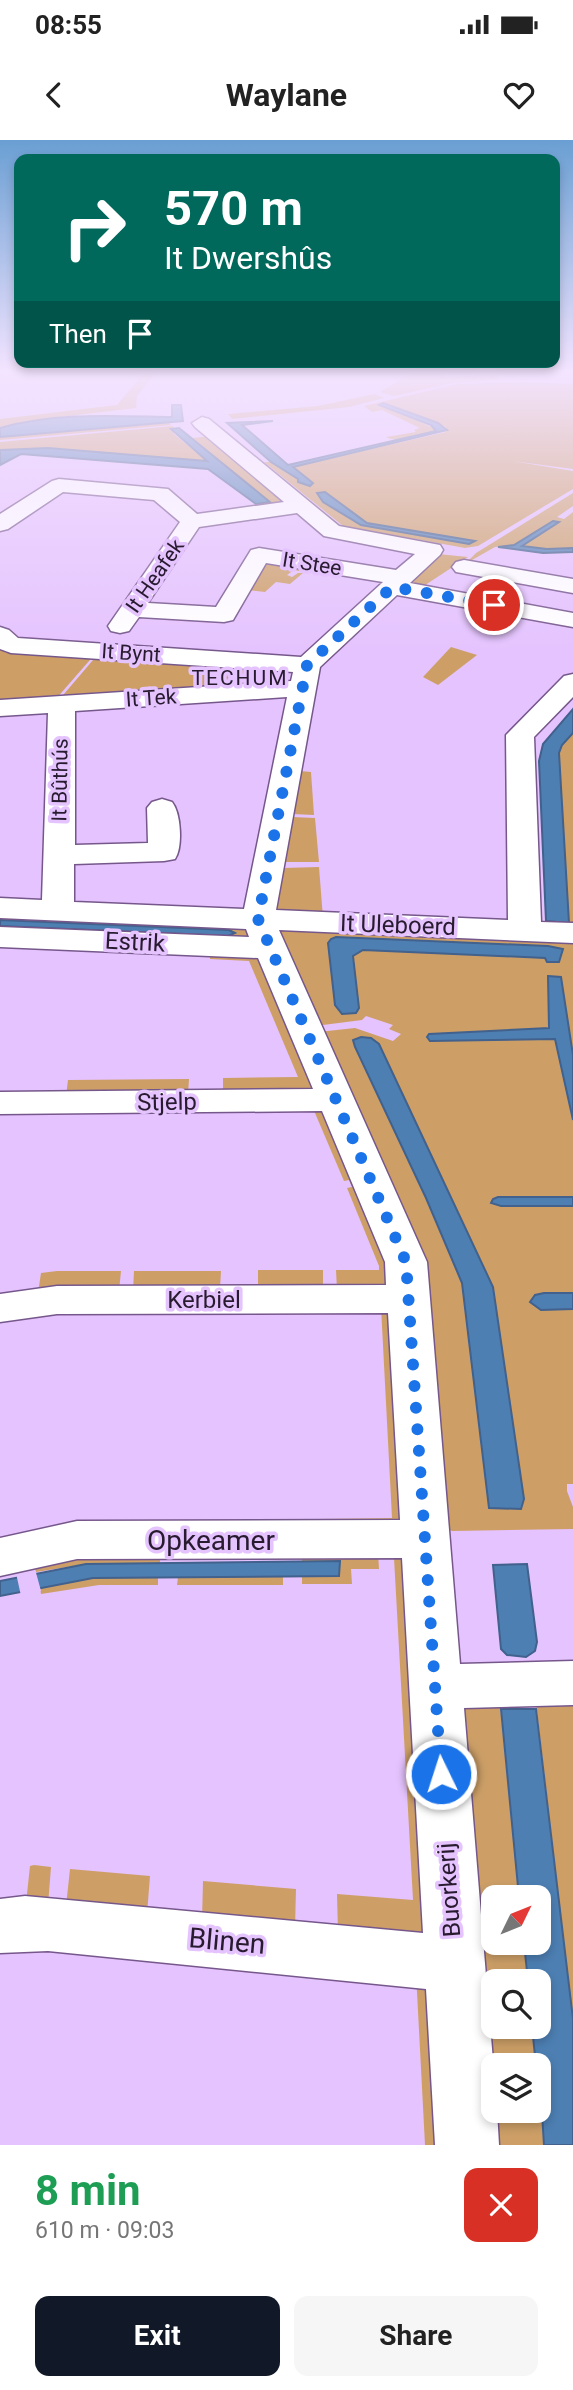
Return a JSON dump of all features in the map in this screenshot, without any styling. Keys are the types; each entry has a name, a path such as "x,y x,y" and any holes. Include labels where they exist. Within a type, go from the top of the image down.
{"street":[{"path":"252,467 336,533 432,550 304,677 264,934"},
{"path":"31,481 160,494 191,521"},
{"path":"0,524 60,485"},
{"name":"It Heafek","path":"102,651 191,521 299,506"},
{"name":"It Stee","path":"132,609 224,615 259,555 397,582"},
{"path":"464,567 573,586"},
{"path":"397,582 573,620"},
{"name":"It Bynt","path":"0,635 11,645 102,651 304,677"},
{"name":"It Tek","path":"0,708 62,704 304,677"},
{"path":"525,931 520,735 573,682"},
{"name":"It Bûthús","path":"58,911 62,704"},
{"name":"It Bûthús","path":"59,855 164,852 162,808"},
{"name":"It Uleboerd","path":"0,908 58,911 264,934 525,931 573,933"},
{"name":"Estrik","path":"0,937 264,934"},
{"name":"Buorkerij","path":"264,934 406,1262 467,2145"},
{"name":"Stjelp","path":"0,1104 335,1100"},
{"name":"Kerbiel","path":"0,1308 57,1300 409,1299"},
{"name":"Opkeamer","path":"0,1557 77,1541 425,1539"},
{"path":"435,1687 573,1683"},
{"name":"Blinen","path":"0,1926 48,1924 454,1964"}],"shaded area":[{"path":"227,467 245,467 285,502 266,507 262,504 269,502"},
{"path":"270,467 278,467 298,479 313,483 292,467 546,467 573,471 573,489 478,546 465,548 343,526","holes":["317,493 367,523 474,541 469,544 361,525 323,502"]},
{"path":"573,493 573,506 557,517 564,519 573,512 573,548 522,546 553,521 514,545 495,547 465,564 476,553"},
{"path":"438,554 468,557 419,589 404,583"},
{"path":"264,562 308,569 304,572 294,570 287,575 292,577 303,573 290,584 276,582 265,592 247,590"},
{"path":"0,641 8,647 5,653 96,653 55,700 0,705"},
{"path":"451,647 477,655 438,685 423,677"},
{"path":"99,653 264,664 259,681 262,688 257,688 254,683 240,684 236,690 234,684 219,685 220,691 215,691 213,686 198,686 199,692 194,692 192,687 177,688 178,693 173,694 171,688 156,689 157,695 151,695 150,689 135,690 136,696 130,697 128,691 113,692 114,698 109,698 107,692 92,693 93,699 88,699 86,694 71,695 72,700 58,701"},
{"path":"573,733 573,928 549,926 547,921 569,922 559,753 562,745"},
{"path":"300,771 311,772 314,815 292,814"},
{"path":"292,817 315,818 319,862 284,862"},
{"path":"319,867 323,918 275,910 283,868"},
{"path":"0,913 248,929 250,936 248,940 0,932 0,926 228,936 229,930 0,920"},
{"path":"280,929 573,936 573,1055 560,977 548,977 551,1024 544,1030 429,1034 427,1037 430,1041 556,1039 573,1120 573,1197 498,1197 501,1206 573,1206 573,1293 543,1293 541,1310 573,1309 573,1484 567,1484 567,1491 573,1507 573,1529 452,1531 436,1524 424,1304 318,1032 355,1028 393,1041 401,1034 389,1029 393,1025 366,1016 362,1020 315,1026 278,932","holes":["336,937 548,946 563,949 558,962 548,962 545,958 363,950 353,956 359,1008 332,974 328,943","426,1198 454,1205 493,1287 524,1499 521,1509 489,1508 462,1283"]},
{"path":"210,952 261,956 315,1090 223,1094 223,1078 298,1077 249,961 210,959"},
{"path":"189,1079 188,1094 66,1096 68,1080"},
{"path":"312,1106 321,1107 394,1267 391,1285 337,1290 336,1270 379,1270 379,1266 347,1188 352,1187 349,1180 344,1181"},
{"path":"258,1270 323,1270 323,1289 258,1290"},
{"path":"121,1271 119,1291 38,1293 41,1273"},
{"path":"134,1271 221,1271 220,1289 133,1291"},
{"path":"381,1307 390,1311 407,1520 320,1527 320,1519 392,1518"},
{"path":"378,1552 379,1569 351,1569 352,1584 302,1584 302,1576 339,1576 340,1562 302,1561 302,1556"},
{"path":"402,1552 406,1555 429,1935 338,1933 337,1894 413,1900 394,1558"},
{"path":"42,1557 160,1557 160,1563 86,1564 36,1572 34,1567"},
{"path":"283,1576 283,1585 177,1585 178,1577"},
{"path":"93,1578 158,1578 158,1585 99,1585 41,1594 40,1588"},
{"path":"573,1693 573,2019 535,1694"},
{"path":"499,1695 518,1885 481,1885 481,1955 525,1955 527,1969 481,1969 481,2039 533,2039 535,2053 481,2053 481,2099 455,1704"},
{"path":"30,1866 51,1867 48,1905 26,1903"},
{"path":"70,1869 150,1876 147,1914 66,1906"},
{"path":"203,1881 296,1889 295,1928 202,1920"},
{"path":"416,1973 428,1979 449,2145 425,2145"},
{"path":"483,2123 542,2123 544,2145 484,2145"}],"water":[{"path":"178,467 226,467 270,502 256,504 208,469"},
{"path":"278,467 295,467 313,483 310,486 298,482 298,479"},
{"path":"325,492 367,523 475,541 469,544 361,525 323,502 317,493"},
{"path":"553,521 559,522 522,546 573,548 573,552 543,553 498,547 514,545"},
{"path":"573,709 573,733 562,745 559,753 569,923 546,921 539,761 543,744"},
{"path":"0,920 229,930 235,933 228,936 0,926"},
{"path":"336,937 548,946 563,949 559,962 547,962 545,958 363,950 353,956 359,1008 356,1013 342,1014 335,1005 328,943"},
{"path":"548,976 561,977 573,1055 573,1120 555,1039 430,1041 427,1037 429,1034 549,1028"},
{"path":"371,1038 379,1044 493,1287 524,1499 521,1509 489,1508 462,1283 426,1198 355,1047 353,1040"},
{"path":"498,1197 573,1197 573,1206 501,1206 491,1203"},
{"path":"573,1293 573,1309 541,1310 530,1302 535,1295"},
{"path":"340,1561 339,1576 93,1578 0,1596 0,1581 86,1564"},
{"path":"527,1564 537,1642 535,1651 526,1657 507,1655 501,1649 493,1565"},
{"path":"501,1709 536,1709 573,2019 573,2145 544,2145 543,2123 551,2123 551,2053 535,2053 533,2039 551,2039 551,1969 527,1969 525,1955 551,1955 551,1885 518,1885"}],"pier":[{"path":"35,1569 41,1591 21,1596 16,1573"}],"district":[{"name":"TECHUM","path":"240,678"}],"route":[{"path":"441,1774 406,1262 258,919 307,665 392,587 494,605"}]}
